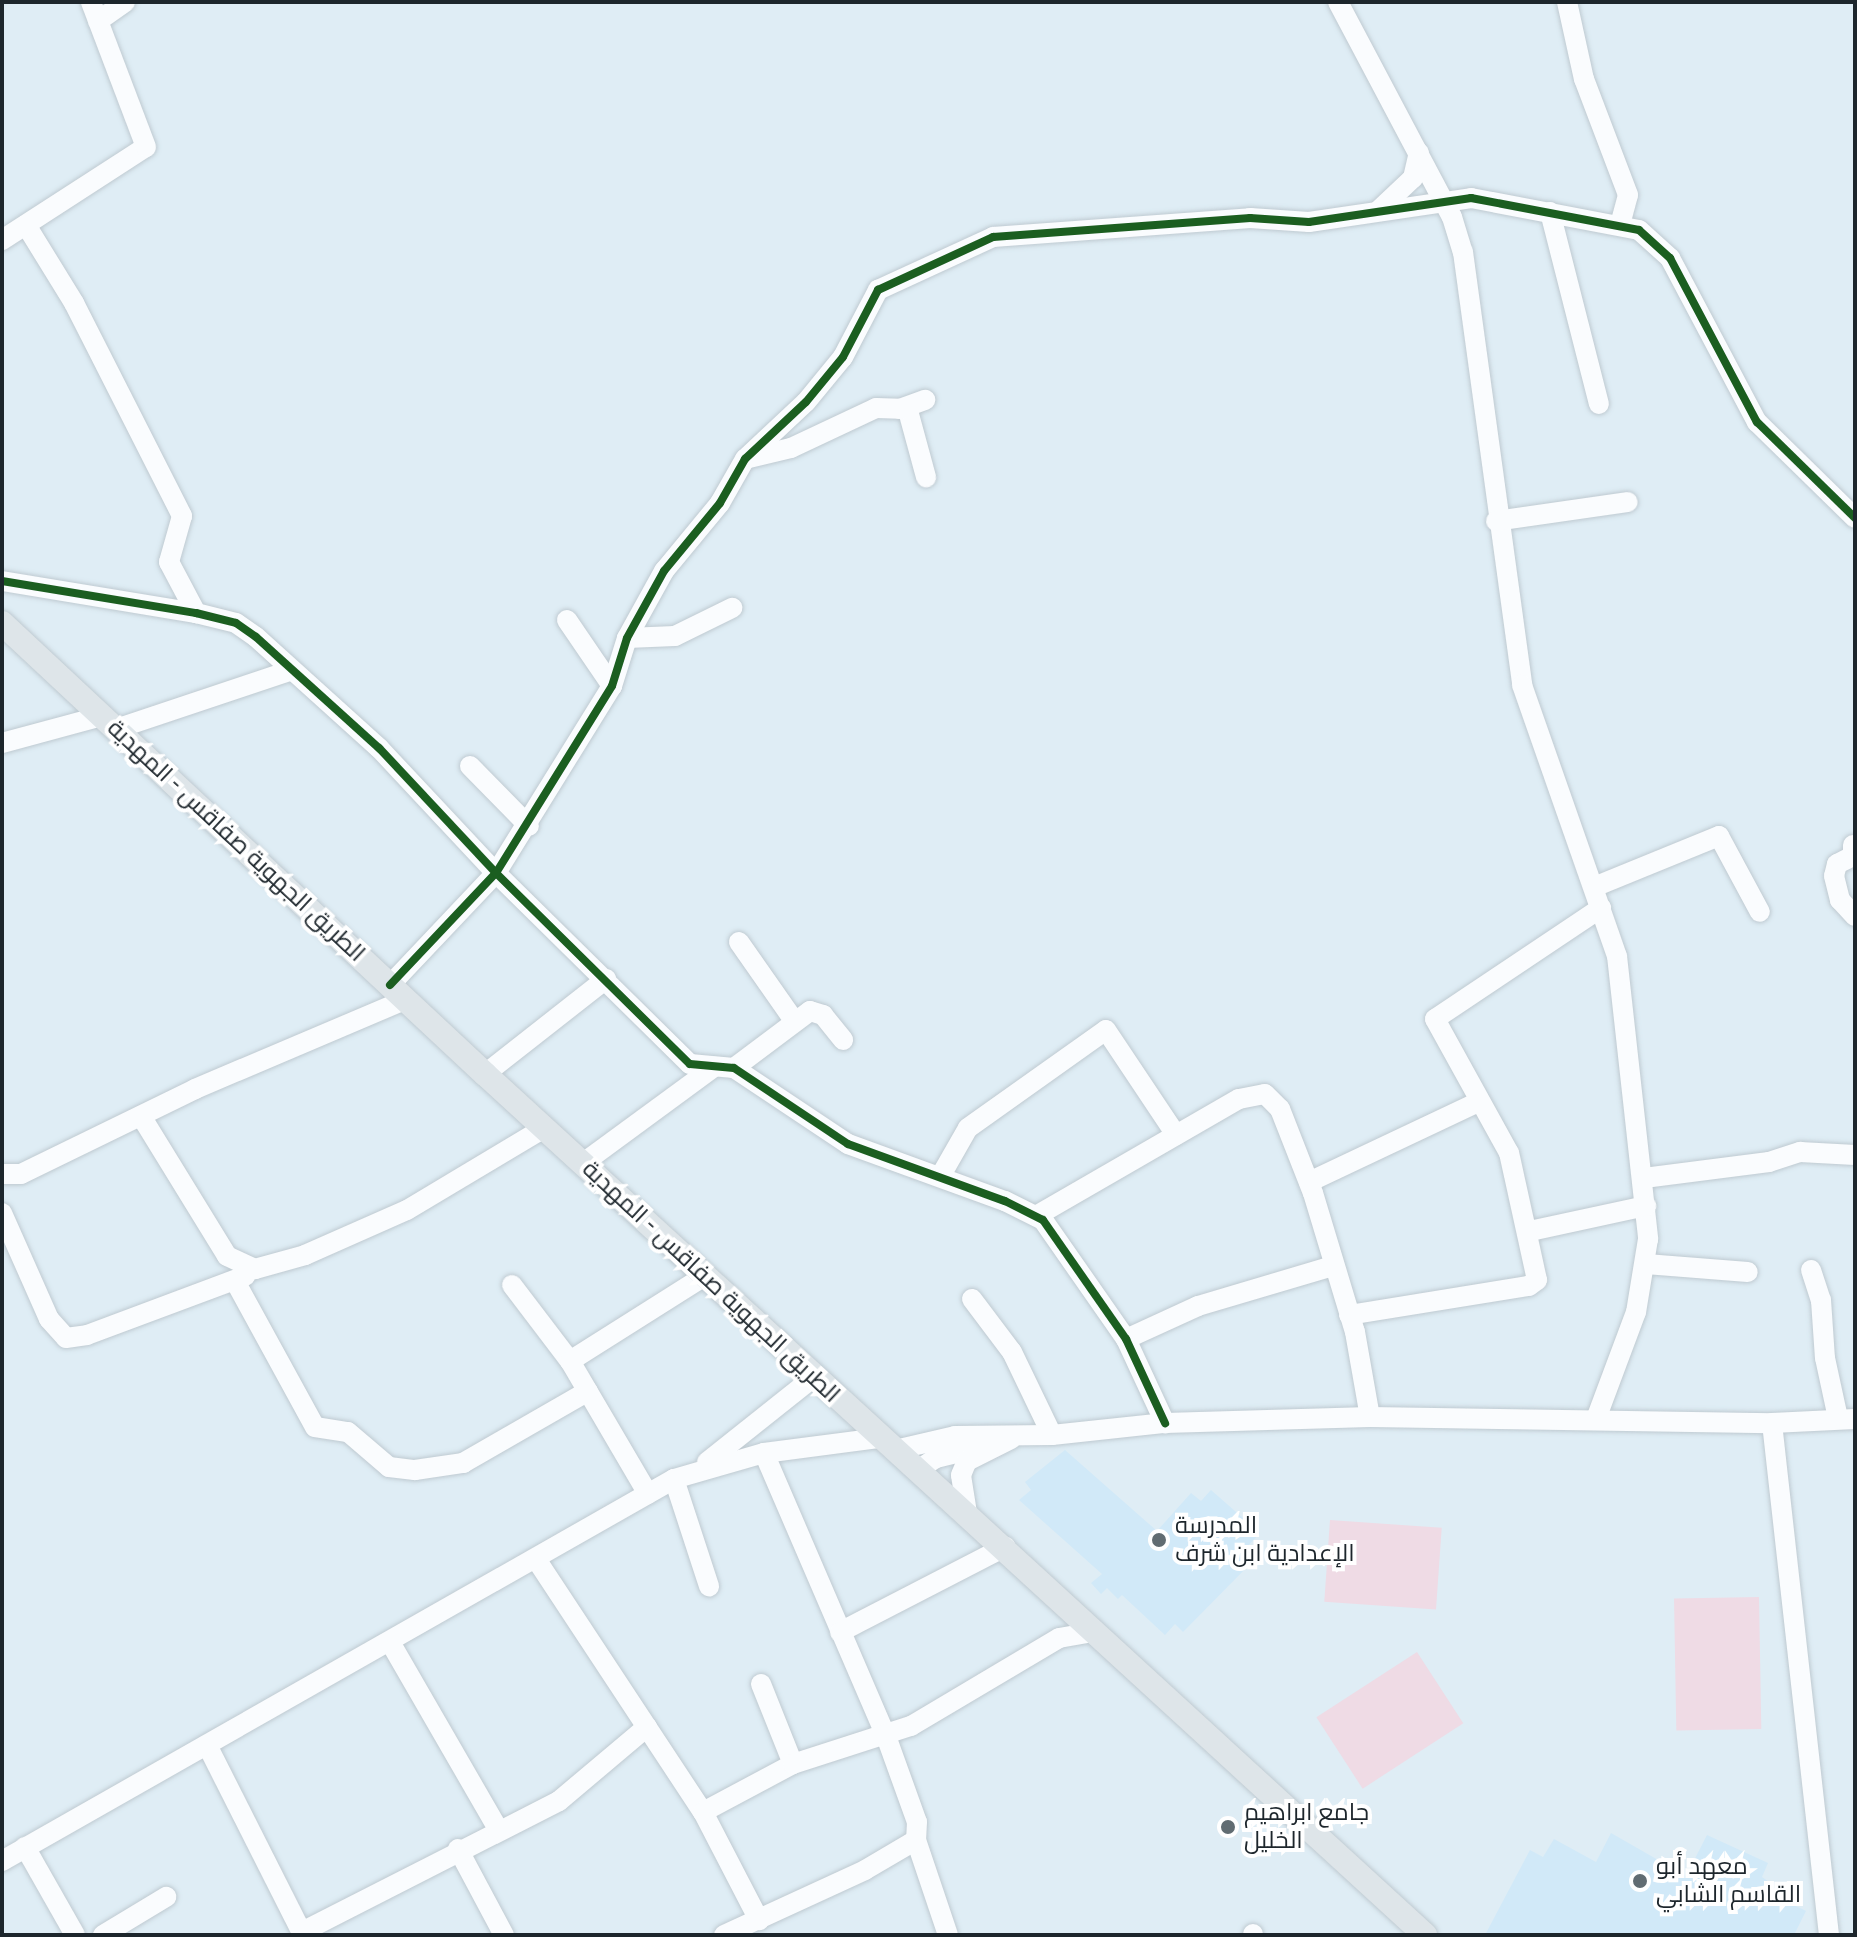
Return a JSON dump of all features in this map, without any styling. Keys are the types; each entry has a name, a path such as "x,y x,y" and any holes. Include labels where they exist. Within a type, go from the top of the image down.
{"main road":[{"name":"الطريق الجهوية صفاقس - المهدية","path":"2,623 582,1164 1005,1547 1425,1935"}],"street":[{"path":"2,240 146,147 94,11 125,2"},
{"path":"1338,2 1419,153 1463,252 1496,521 1522,685 1594,887 1623,988 1644,1178 1646,1264 1636,1312 1596,1419"},
{"path":"1567,2 1584,79 1628,195 1620,225"},
{"path":"1375,212 1413,178 1419,153"},
{"path":"5,1177 141,1116 398,992 496,873 529,826 612,686 627,638 664,571 720,503 745,459 806,402 843,357 878,290 993,237 1250,218 1309,222 1471,198 1620,225 1663,247 1746,406 1778,446 1855,518"},
{"path":"1550,212 1599,404"},
{"path":"26,225 74,303 182,516 182,530 168,555 196,613"},
{"path":"745,459 791,448 876,408 916,403 926,477"},
{"path":"1496,521 1628,502"},
{"path":"2,581 196,613 236,623 379,748 496,873 690,1064 724,1067 848,1144 1036,1216 1053,1230 1126,1339 1165,1423"},
{"path":"627,638 675,636 732,608"},
{"path":"567,620 612,686"},
{"path":"2,743 109,722 289,671"},
{"path":"470,766 529,826"},
{"path":"1594,887 1718,836 1760,912"},
{"path":"1853,845 1853,856 1837,864 1834,876 1840,900 1855,916"},
{"path":"1349,1315 1529,1286 1538,1274 1509,1153 1435,1019 1601,908"},
{"path":"739,942 793,1019"},
{"path":"485,1074 606,979"},
{"path":"582,1164 793,1019 819,1012 843,1040"},
{"path":"940,1177 968,1128 1106,1030 1176,1135"},
{"path":"1036,1216 1247,1095 1265,1094 1280,1109 1309,1182 1349,1315 1370,1417"},
{"path":"1309,1182 1480,1101"},
{"path":"141,1116 227,1256 255,1269 269,1265"},
{"path":"2,1213 45,1312 66,1338 87,1335 235,1281 407,1210 544,1128"},
{"path":"1644,1178 1769,1162 1800,1152 1855,1155"},
{"path":"1530,1231 1646,1206"},
{"path":"1646,1264 1748,1272"},
{"path":"1126,1339 1198,1306 1333,1266"},
{"path":"682,1476 764,1453 955,1436 1052,1435 1165,1423 1370,1417 1772,1423 1847,1418 1825,1358 1821,1300 1811,1270"},
{"path":"570,1361 706,1275"},
{"path":"235,1281 315,1427 358,1438 389,1467 415,1470 463,1463 588,1391"},
{"path":"512,1285 570,1361 648,1494"},
{"path":"972,1299 1012,1352 1052,1435"},
{"path":"2,1861 682,1476 766,1420 814,1377"},
{"path":"1772,1423 1829,1935"},
{"path":"918,1470 936,1458 1023,1436"},
{"path":"967,1513 961,1475 967,1461 995,1443"},
{"path":"764,1453 886,1736 917,1822 916,1840 948,1935"},
{"path":"682,1476 709,1586"},
{"path":"840,1632 1005,1547"},
{"path":"536,1559 703,1812 759,1920"},
{"path":"703,1812 793,1764 911,1726 1059,1638 1094,1632"},
{"path":"390,1642 498,1829"},
{"path":"761,1684 793,1764"},
{"path":"207,1745 302,1933 458,1849 565,1797 647,1727"},
{"path":"724,1935 916,1840"},
{"path":"25,1847 75,1935"},
{"path":"458,1849 504,1935"},
{"path":"103,1935 166,1897"}],"shaded area":[{"name":"المدرسة الإعدادية ابن شرف","path":"1065,1450 1157,1531 1191,1493 1201,1501 1211,1490 1260,1533 1247,1547 1257,1557 1183,1632 1175,1624 1165,1635 1122,1595 1118,1599 1107,1588 1101,1594 1091,1583 1102,1574 1019,1500 1031,1490 1025,1482"},
{"path":"1330,1520 1442,1528 1436,1610 1324,1602"},
{"path":"1759,1597 1761,1729 1676,1730 1674,1598"},
{"path":"1417,1652 1463,1723 1363,1789 1316,1717"},
{"name":"معهد أبو القاسم الشابي","path":"1611,1833 1686,1876 1707,1835 1768,1863 1762,1877 1772,1884 1768,1892 1806,1911 1794,1935 1485,1935 1530,1850 1543,1857 1554,1839 1596,1862"}],"cycle path":[{"path":"390,985 496,873 612,686 627,638 664,571 720,503 745,459 806,402 843,357 878,290 993,237 1250,218 1309,222 1471,198 1639,230 1670,258 1757,422 1855,518"},
{"path":"2,581 196,613 236,623 256,637 379,748 496,873 690,1064 734,1068 848,1144 1005,1201 1043,1220 1126,1339 1165,1423"}],"place":[{"name":"المدرسة الإعدادية ابن شرف","path":"1159,1540"},
{"name":"جامع ابراهيم الخليل","path":"1228,1827"},
{"name":"معهد أبو القاسم الشابي","path":"1640,1881"}]}
